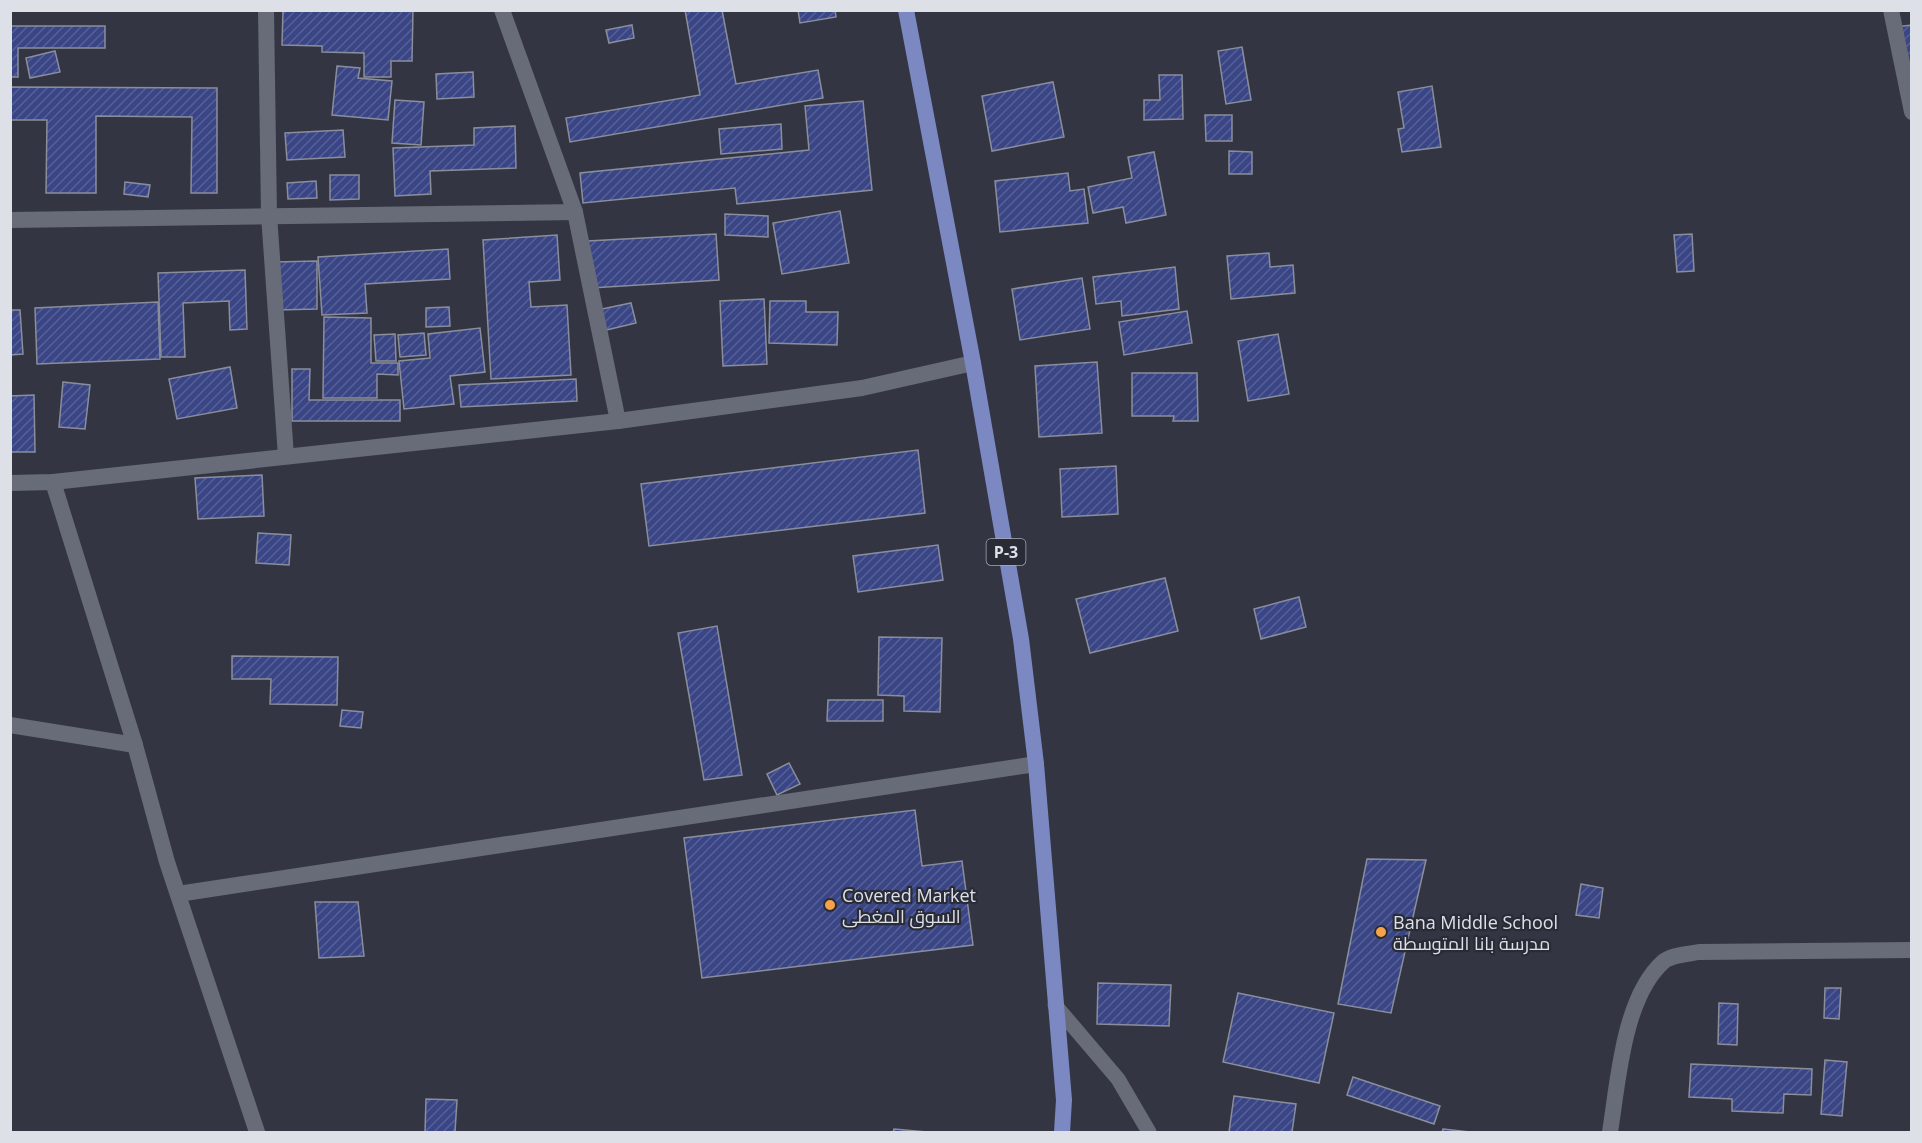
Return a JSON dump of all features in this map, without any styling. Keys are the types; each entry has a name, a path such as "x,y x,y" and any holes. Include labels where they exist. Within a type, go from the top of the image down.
{"main road":[{"name":"P-3","path":"906,10 973,363 1021,639 1036,764 1064,1100 1062,1132"},
{"name":"P-3","path":"1064,1100 1074,1132"}],"street":[{"path":"266,10 269,215 286,456"},
{"path":"502,10 575,212 618,421"},
{"path":"1891,10 1911,112"},
{"path":"10,220 575,212"},
{"path":"10,483 53,482 618,421 862,388 973,363"},
{"path":"53,482 135,745 178,894 257,1132"},
{"path":"10,725 135,745"},
{"path":"178,894 1036,764"},
{"path":"1610,1132 1624,1038 1645,986 1664,960 1699,952 1911,950"}],"lane":[{"path":"1055,1005 1118,1079 1149,1132"}],"building":[{"path":"283,10 413,10 412,61 391,61 391,77 364,77 364,53 322,52 322,46 282,45"},
{"path":"685,10 722,10 736,84 818,70 823,98 570,142 566,118 700,95"},
{"path":"798,10 835,10 836,17 800,23"},
{"path":"632,25 634,38 609,43 606,30"},
{"path":"1912,25 1912,71 1894,27"},
{"path":"10,26 105,26 105,48 18,48 18,77 10,77"},
{"path":"1242,47 1251,100 1226,104 1218,51"},
{"path":"55,51 60,72 30,78 26,58"},
{"path":"337,66 360,68 358,78 392,81 388,120 332,115"},
{"path":"473,72 474,97 437,99 436,74"},
{"path":"1159,75 1182,75 1183,119 1144,120 1144,100 1160,100"},
{"path":"1053,82 1064,137 992,151 982,96"},
{"path":"1432,86 1441,147 1402,152 1398,129 1404,128 1398,92"},
{"path":"10,87 217,88 217,193 191,193 192,117 96,116 96,193 46,193 47,120 10,120"},
{"path":"395,100 424,102 421,145 392,143"},
{"path":"863,101 872,190 737,204 735,188 583,203 580,173 809,150 805,106"},
{"path":"1205,115 1232,115 1232,141 1206,141"},
{"path":"781,124 782,149 721,154 719,129"},
{"path":"515,126 516,168 430,171 431,194 395,196 393,148 474,145 474,128"},
{"path":"343,130 345,157 287,160 285,133"},
{"path":"1229,151 1252,152 1252,174 1229,174"},
{"path":"1154,152 1166,215 1126,223 1123,207 1093,213 1088,187 1132,178 1128,157"},
{"path":"1068,173 1070,191 1084,189 1088,223 1000,232 995,181"},
{"path":"330,175 359,175 359,199 330,200"},
{"path":"316,181 317,198 288,199 287,183"},
{"path":"125,182 150,185 148,197 124,194"},
{"path":"840,211 849,263 782,274 773,223"},
{"path":"725,214 768,216 768,237 725,235"},
{"path":"716,234 719,280 591,288 588,241"},
{"path":"1692,234 1694,271 1677,272 1674,235"},
{"path":"557,235 560,280 529,282 531,307 567,305 571,375 491,379 483,240"},
{"path":"448,249 450,279 365,284 367,313 322,315 318,257"},
{"path":"1269,253 1270,267 1293,265 1295,293 1231,299 1227,256"},
{"path":"317,261 317,309 276,310 275,262"},
{"path":"1175,267 1179,309 1122,316 1121,301 1096,304 1093,277"},
{"path":"245,270 247,329 230,330 229,301 183,303 185,357 161,357 158,273"},
{"path":"1082,278 1090,329 1020,340 1012,289"},
{"path":"764,299 767,364 723,366 720,301"},
{"path":"770,301 806,301 806,312 838,312 837,345 769,343"},
{"path":"158,302 160,359 37,364 35,308"},
{"path":"631,303 636,323 602,331 597,310"},
{"path":"449,307 450,326 426,327 426,308"},
{"path":"10,310 20,310 23,354 10,355"},
{"path":"1187,311 1192,343 1124,355 1119,322"},
{"path":"324,317 371,318 371,363 398,363 398,375 377,374 377,398 323,398"},
{"path":"480,328 485,372 450,376 454,404 404,409 399,361 430,358 428,334"},
{"path":"424,333 426,355 400,357 398,335"},
{"path":"395,334 396,361 376,361 374,335"},
{"path":"1278,334 1289,394 1248,401 1238,341"},
{"path":"1097,362 1102,433 1039,437 1035,366"},
{"path":"230,367 237,408 177,419 169,379"},
{"path":"292,369 310,369 309,400 400,400 400,421 292,421"},
{"path":"1132,373 1197,373 1198,421 1173,421 1174,416 1132,416"},
{"path":"576,379 577,401 461,407 459,385"},
{"path":"63,382 90,385 85,429 59,427"},
{"path":"34,395 35,452 11,452 10,396"},
{"path":"918,450 925,513 649,546 641,484"},
{"path":"1116,466 1118,514 1062,517 1060,469"},
{"path":"262,475 264,516 198,519 195,478"},
{"path":"258,533 291,535 289,565 256,563"},
{"path":"938,545 943,580 858,592 853,556"},
{"path":"1165,578 1178,631 1090,653 1076,599"},
{"path":"1299,597 1306,627 1261,639 1254,609"},
{"path":"717,626 742,775 704,780 678,633"},
{"path":"879,637 942,638 940,712 904,711 904,696 878,695"},
{"path":"232,656 338,657 337,705 270,704 271,679 232,679"},
{"path":"828,700 883,700 883,721 827,721"},
{"path":"342,710 363,712 361,728 340,726"},
{"path":"789,763 800,784 777,795 767,774"},
{"name":"Covered Market السوق المغطى","path":"915,810 922,866 962,861 973,945 702,978 684,838"},
{"name":"Bana Middle School مدرسة بانا المتوسطة","path":"1367,859 1426,860 1391,1013 1338,1004"},
{"path":"1581,884 1603,888 1599,918 1576,915"},
{"path":"315,902 358,902 364,956 319,958"},
{"path":"1098,983 1171,985 1169,1026 1097,1024"},
{"path":"1825,988 1841,988 1839,1019 1824,1018"},
{"path":"1238,993 1334,1013 1319,1083 1223,1062"},
{"path":"1719,1003 1738,1004 1737,1045 1718,1044"},
{"path":"1825,1060 1847,1062 1842,1116 1821,1114"},
{"path":"1691,1064 1812,1069 1811,1095 1784,1094 1783,1113 1732,1111 1732,1099 1689,1097"},
{"path":"1353,1077 1440,1106 1434,1124 1347,1095"},
{"path":"1234,1096 1296,1104 1292,1132 1229,1132"},
{"path":"426,1099 457,1100 455,1132 425,1132"},
{"path":"894,1129 927,1132 893,1132"},
{"path":"1443,1129 1470,1132 1442,1132"}],"place":[{"name":"Covered Market السوق المغطى","path":"830,905"},
{"name":"Bana Middle School مدرسة بانا المتوسطة","path":"1381,932"}]}
